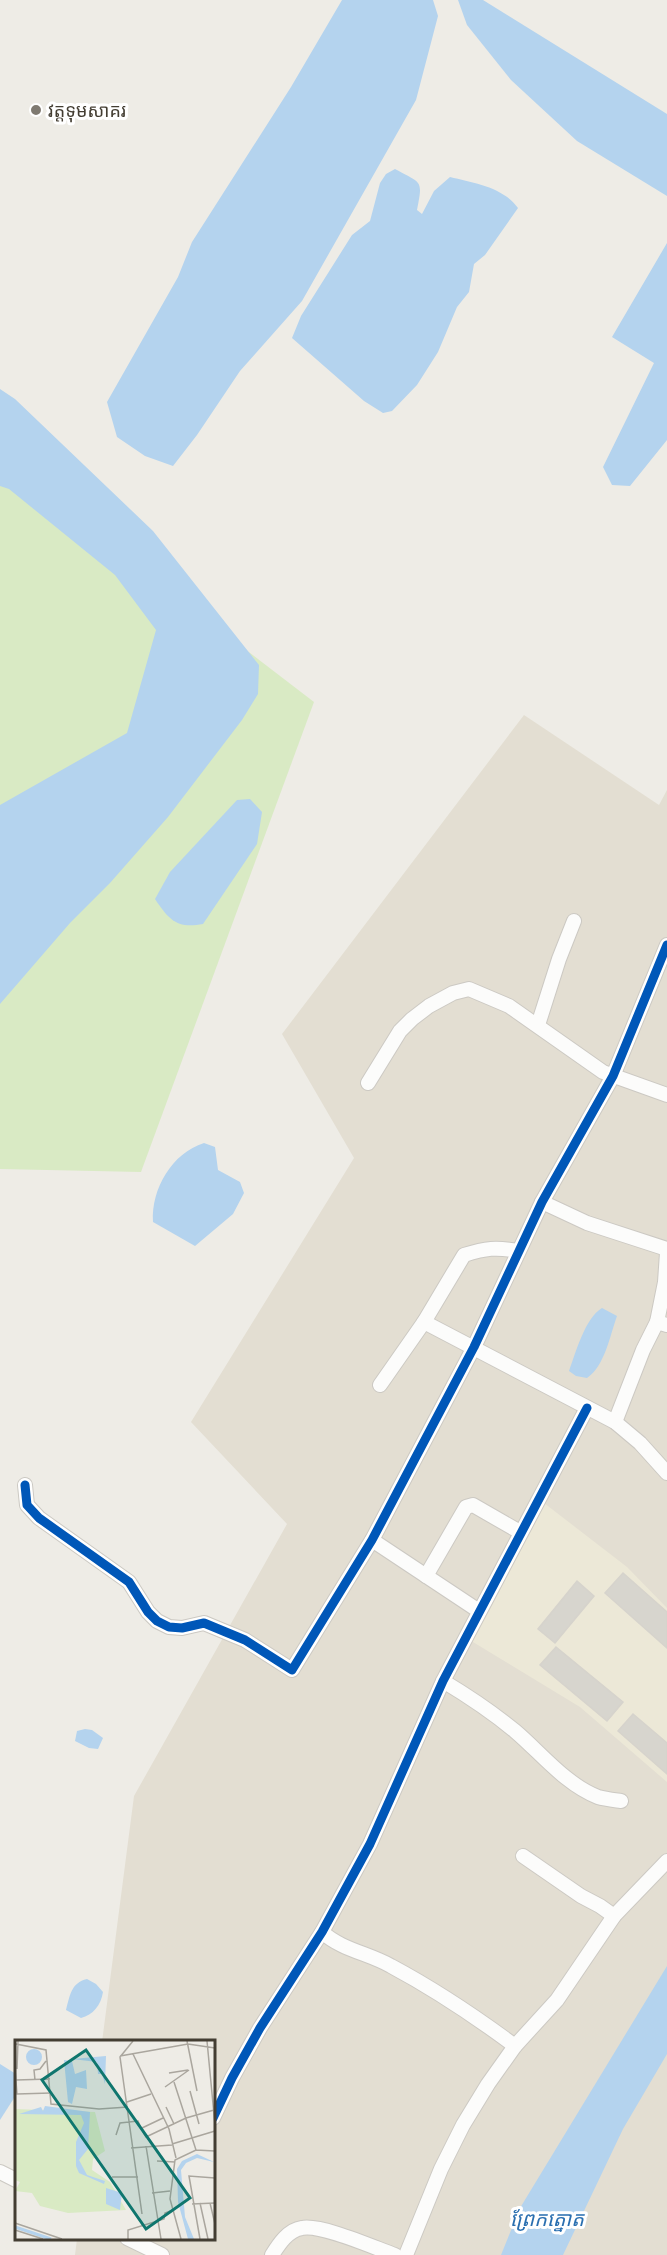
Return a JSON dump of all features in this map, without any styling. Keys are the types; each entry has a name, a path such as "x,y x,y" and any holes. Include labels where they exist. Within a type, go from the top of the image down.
{"street":[{"path":"538,1025 574,921"},
{"path":"25,1485 27,1505 39,1518 129,1582 148,1612 157,1621 169,1627 182,1628 204,1623 245,1640 292,1670 372,1540 474,1347 542,1202 613,1076 667,945"},
{"path":"369,1083 400,1031 429,1006 453,993 469,989 509,1006 603,1072 667,1095"},
{"path":"542,1202 587,1223 667,1251 662,1323 643,1350 615,1422"},
{"path":"380,1385 424,1322 464,1255 485,1248 497,1247 518,1251"},
{"path":"424,1322 615,1422 640,1443 667,1473"},
{"path":"214,2116 260,2028 322,1932 370,1844 443,1681 587,1408"},
{"path":"426,1576 469,1504 520,1532"},
{"path":"372,1540 479,1611"},
{"path":"443,1681 477,1702 504,1723 562,1774 598,1797 621,1801"},
{"path":"523,1856 614,1916"},
{"path":"406,2255 441,2169 463,2125 515,2046 556,2000 614,1916 667,1862"},
{"path":"322,1932 343,1947 397,1969 515,2046"},
{"path":"0,2172 15,2180"},
{"path":"272,2255 289,2233 302,2228 316,2228 395,2255"},
{"path":"132,2240 154,2250"}],"shaded area":[{"path":"524,715 659,805 667,790 667,2255 75,2255 77,2240 214,2240 214,2040 102,2040 134,1796 287,1524 191,1422 354,1158 282,1034"},
{"path":"544,1503 627,1567 667,1608 667,1782 580,1707 468,1639"}],"green space":[{"path":"0,461 314,702 141,1172 0,1169"}],"water":[{"path":"342,0 433,0 438,16 416,100 302,301 240,371 173,466 145,456 117,437 107,402 178,277 192,242 291,87"},
{"path":"458,0 483,0 667,114 667,196 577,141 511,80 467,25"},
{"path":"395,169 411,177 420,187 417,210 422,214 434,191 450,177 496,191 512,201 518,208 485,255 474,264 469,292 457,307 438,352 417,385 392,411 383,413 364,401 292,338 301,316 352,235 370,221 380,183 386,174"},
{"path":"667,243 667,440 630,486 612,485 603,467 654,363 612,337"},
{"path":"0,389 15,399 153,531 259,665 258,694 242,720 168,817 110,883 70,923 0,1004 0,805 127,733 156,630 115,575 9,489 0,486"},
{"path":"250,799 262,812 257,844 203,924 186,925 174,921 155,899 170,872 237,800"},
{"path":"204,1143 215,1147 218,1170 240,1182 244,1193 233,1214 195,1246 153,1222 153,1210 160,1185 173,1164 182,1155"},
{"path":"602,1308 617,1316 603,1358 587,1378 576,1376 569,1371 578,1345 591,1319"},
{"path":"92,1730 103,1738 98,1749 89,1748 75,1741 77,1731"},
{"name":"ព្រែកត្នោត","path":"667,1966 667,2054 623,2129 563,2255 501,2255 520,2208"},
{"path":"87,1979 103,1992 96,2009 81,2018 66,2010 74,1987"},
{"path":"0,2064 15,2073 15,2097 0,2120"}],"building":[{"path":"623,1573 667,1612 667,1648 605,1593"},
{"path":"577,1581 594,1596 555,1643 538,1629"},
{"path":"556,1647 623,1702 607,1721 540,1665"},
{"path":"633,1714 667,1743 667,1774 618,1731"}],"cycle path":[{"path":"25,1485 27,1505 39,1518 129,1582 148,1612 157,1621 169,1627 182,1628 204,1623 245,1640 292,1670 372,1540 474,1347 542,1202 613,1076 667,945"},
{"path":"214,2116 260,2028 322,1932 370,1844 443,1681 587,1408"}],"place":[{"name":"វត្តទុមសាគរ","path":"36,110"}]}
